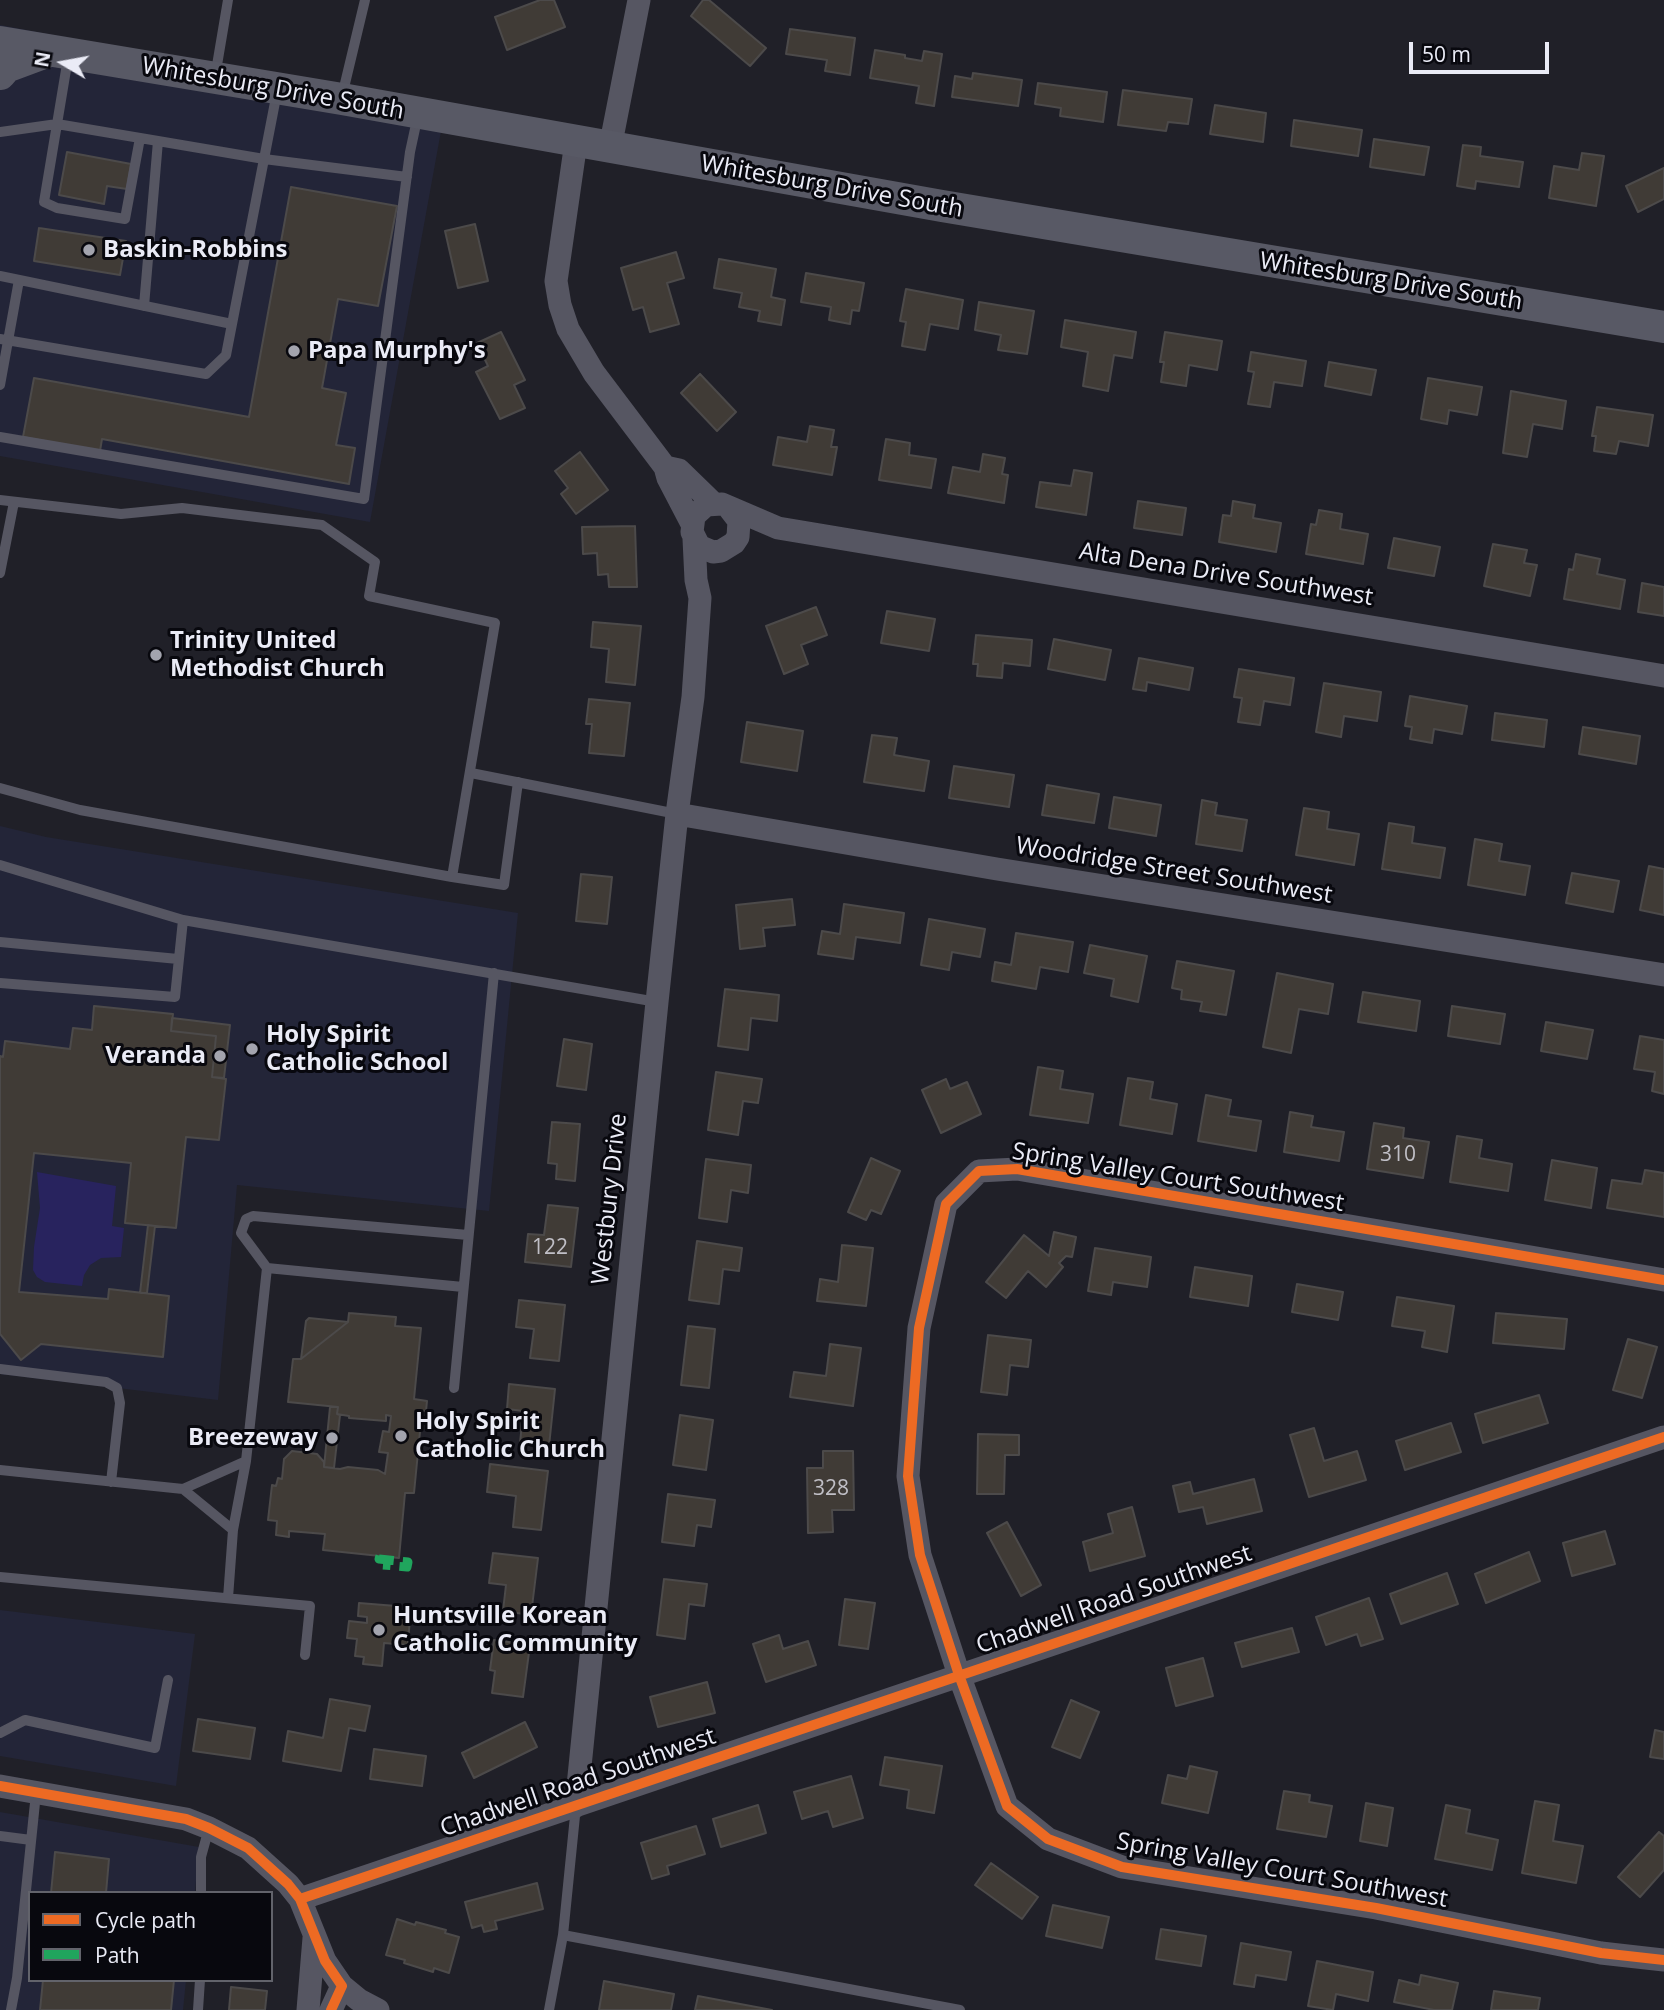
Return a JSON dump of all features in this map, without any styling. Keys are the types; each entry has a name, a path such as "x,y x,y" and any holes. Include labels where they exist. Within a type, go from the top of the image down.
{"main road":[{"name":"Whitesburg Drive South","path":"0,43 342,99 610,148 1664,327"},
{"path":"0,74 6,67 59,52"}],"street":[{"path":"610,148 639,0"},
{"name":"Westbury Drive","path":"576,142 556,281 560,305 568,329 594,373 665,467 693,532 700,598 693,697 677,814 657,1002 576,1806"},
{"name":"Westbury Drive","path":"665,467 678,470 721,506"},
{"path":"721,506 738,521 738,537 727,547 706,550 693,532 699,510 721,506"},
{"name":"Alta Dena Drive Southwest","path":"721,506 778,528 1664,676"},
{"name":"Alta Dena Drive Southwest","path":"727,547 778,528"},
{"name":"Westbury Drive","path":"700,598 727,547"},
{"name":"Woodridge Street Southwest","path":"677,814 1010,871 1664,975"},
{"name":"Spring Valley Court Southwest","path":"1664,1280 1017,1169 979,1171 946,1204 919,1328 908,1476 920,1555 959,1675 1007,1806 1048,1839 1122,1867 1376,1908 1601,1954 1664,1960"},
{"name":"Chadwell Road Southwest","path":"300,1899 1664,1437"},
{"path":"0,1786 162,1814 209,1828 248,1848 288,1884 300,1899 325,1961 342,1986 359,2000 378,2010"},
{"path":"308,2010 314,1935"},
{"path":"331,2010 342,1986"}],"lane":[{"path":"214,79 228,0"},
{"path":"342,99 365,0"},
{"path":"59,52 57,124 44,202 57,208 125,219 140,138"},
{"path":"5,340 206,374 226,355 277,89"},
{"path":"0,437 364,499 410,152 418,114"},
{"path":"0,132 57,124 264,159 407,177"},
{"path":"144,306 158,141"},
{"path":"0,276 232,324"},
{"path":"0,385 5,340 19,280"},
{"path":"0,500 121,514 182,508 322,525 375,562 369,596 495,623 452,877"},
{"path":"0,573 14,502"},
{"path":"471,773 677,814"},
{"path":"0,788 80,810 504,885 518,782"},
{"path":"0,865 183,920 657,1002"},
{"path":"0,983 175,997 183,920"},
{"path":"0,942 178,959"},
{"path":"454,1388 494,973"},
{"path":"228,1598 233,1531 246,1461 267,1268 241,1233 246,1219 253,1216 468,1235"},
{"path":"267,1268 463,1287"},
{"path":"0,1368 106,1382 117,1388 120,1403 111,1482"},
{"path":"0,1470 183,1489 246,1461"},
{"path":"183,1489 233,1531"},
{"path":"0,1577 310,1606 305,1656"},
{"path":"0,1733 25,1720 155,1748 167,1680"},
{"path":"11,2010 36,1793"},
{"path":"549,2010 563,1935 576,1806"},
{"path":"201,1891 201,1857 209,1828"},
{"path":"0,1836 32,1840"},
{"path":"563,1935 960,2010"},
{"path":"198,2010 200,1982"}],"shaded area":[{"path":"0,25 445,109 370,522 0,456"},
{"name":"Holy Spirit Catholic School","path":"0,826 46,837 518,913 489,1211 237,1185 218,1400 0,1374"},
{"path":"37,1172 116,1186 112,1226 124,1228 121,1257 101,1258 90,1265 82,1286 45,1282 37,1277 33,1270 40,1208"},
{"path":"0,1610 195,1634 176,1786 0,1756"},
{"path":"0,1812 199,1847 195,1891 28,1891 28,1982 186,1982 183,2010 0,2010"}],"building":[{"path":"540,0 554,0 565,27 507,50 495,17"},
{"path":"703,0 709,0 766,48 750,66 691,16"},
{"path":"790,29 855,38 850,75 825,71 827,60 786,54"},
{"path":"875,50 922,61 924,51 942,54 934,106 916,103 919,86 870,78"},
{"path":"973,73 1022,80 1018,106 952,97 955,76 972,79"},
{"path":"1038,83 1107,92 1103,122 1060,116 1061,108 1035,104"},
{"path":"1123,90 1192,99 1188,124 1168,122 1166,131 1118,125"},
{"path":"1215,105 1266,113 1263,142 1210,134"},
{"path":"1294,120 1362,130 1358,156 1291,146"},
{"path":"1374,139 1429,147 1424,175 1370,167"},
{"path":"1463,145 1481,147 1480,156 1523,162 1519,187 1476,181 1475,189 1457,186"},
{"path":"67,152 131,164 127,189 107,186 104,204 59,195"},
{"path":"1582,153 1604,156 1596,206 1549,198 1554,166 1579,170"},
{"path":"1664,168 1664,199 1638,212 1626,186"},
{"path":"291,187 397,206 378,306 338,299 322,388 346,393 336,445 355,448 349,484 102,439 100,451 23,437 34,378 249,417"},
{"path":"475,224 488,281 458,288 445,231"},
{"path":"39,228 126,241 120,275 34,261"},
{"path":"676,252 684,278 667,283 679,324 650,332 643,307 633,310 621,268"},
{"path":"719,259 776,269 771,297 785,300 781,325 758,321 760,311 739,307 742,293 714,288"},
{"path":"806,273 864,283 859,311 852,310 850,324 829,320 831,307 801,302"},
{"path":"906,289 963,300 958,329 930,324 925,350 902,346 906,322 900,321"},
{"path":"979,302 1034,311 1027,354 998,350 1001,335 975,330"},
{"path":"1065,320 1136,332 1132,358 1114,355 1108,391 1083,386 1088,352 1061,347"},
{"path":"501,332 525,380 514,385 525,408 500,419 476,372 488,366 477,343"},
{"path":"1165,332 1222,341 1217,370 1189,365 1186,386 1161,382 1164,362 1160,362"},
{"path":"1251,352 1306,361 1302,386 1274,382 1270,407 1248,404 1254,372 1248,371"},
{"path":"1329,362 1376,370 1371,395 1325,386"},
{"path":"700,374 736,412 717,431 681,393"},
{"path":"1428,378 1482,387 1477,415 1449,410 1447,424 1421,419"},
{"path":"1511,391 1566,401 1562,429 1533,424 1527,457 1503,453"},
{"path":"1597,407 1653,415 1648,446 1619,441 1616,454 1594,451 1596,436 1592,436"},
{"path":"810,426 834,430 831,447 837,447 832,475 773,465 778,437 807,442"},
{"path":"886,439 910,443 909,455 936,459 931,488 879,480"},
{"path":"580,452 608,490 576,514 561,494 568,488 555,471"},
{"path":"983,454 1005,458 1002,474 1008,475 1004,503 948,493 953,467 980,472"},
{"path":"1074,470 1092,473 1086,515 1036,507 1040,482 1071,486"},
{"path":"1138,501 1186,508 1182,535 1134,528"},
{"path":"1233,501 1255,505 1253,518 1281,523 1276,552 1219,542 1223,515 1231,516"},
{"path":"1319,510 1342,514 1340,529 1368,534 1363,564 1306,554 1311,524 1316,525"},
{"path":"635,526 637,587 609,587 608,574 598,575 597,553 583,554 582,527"},
{"path":"1394,538 1440,547 1434,576 1388,568"},
{"path":"1493,544 1527,550 1524,563 1537,565 1530,596 1484,586"},
{"path":"1576,554 1600,559 1597,574 1625,580 1620,609 1564,599 1569,569 1573,570"},
{"path":"1642,583 1664,587 1664,616 1638,612"},
{"path":"816,607 827,635 801,645 808,664 784,674 766,626"},
{"path":"887,611 935,619 929,651 881,643"},
{"path":"593,622 641,626 635,685 606,682 609,649 591,647"},
{"path":"976,635 1032,640 1030,666 1003,663 1002,678 977,676 978,664 973,664"},
{"path":"1054,639 1111,650 1105,680 1048,669"},
{"path":"1139,658 1193,668 1189,690 1147,682 1146,691 1133,689"},
{"path":"1239,669 1294,678 1290,705 1264,701 1260,725 1238,722 1242,698 1234,697"},
{"path":"1324,683 1381,692 1377,721 1344,716 1341,737 1316,732"},
{"path":"1410,696 1467,706 1462,734 1434,729 1432,743 1410,739 1412,727 1405,726"},
{"path":"589,699 630,703 624,756 589,753 592,724 586,724"},
{"path":"1495,713 1547,720 1544,747 1492,740"},
{"path":"747,722 803,731 797,771 741,762"},
{"path":"1583,727 1640,736 1636,764 1579,754"},
{"path":"872,735 897,738 894,755 929,761 924,791 864,782"},
{"path":"954,766 1014,775 1009,807 949,798"},
{"path":"1047,785 1099,794 1094,823 1042,815"},
{"path":"1114,797 1161,805 1156,836 1109,828"},
{"path":"1202,800 1217,803 1215,815 1247,820 1242,851 1196,844"},
{"path":"1304,808 1329,812 1327,829 1359,834 1354,865 1296,855"},
{"path":"1389,823 1414,827 1412,843 1445,848 1440,878 1382,869"},
{"path":"1475,839 1502,844 1499,861 1530,866 1525,895 1468,885"},
{"path":"1649,866 1664,869 1664,915 1640,910"},
{"path":"1572,873 1619,881 1613,912 1566,903"},
{"path":"581,874 612,877 607,924 576,921"},
{"path":"792,899 795,925 763,928 765,946 740,949 736,905"},
{"path":"844,904 904,913 900,943 856,937 853,959 818,954 822,931 840,934"},
{"path":"929,919 985,929 980,957 952,952 949,970 921,965"},
{"path":"1016,933 1073,942 1068,972 1040,967 1036,989 992,981 995,962 1011,965"},
{"path":"1090,945 1147,956 1138,1002 1111,996 1114,979 1084,973"},
{"path":"1177,961 1234,971 1226,1015 1200,1011 1202,1002 1181,999 1182,990 1172,988"},
{"path":"1277,973 1333,984 1328,1014 1299,1009 1291,1053 1263,1047"},
{"path":"725,989 779,995 777,1021 751,1018 748,1050 718,1046"},
{"path":"1363,992 1420,1001 1416,1031 1358,1022"},
{"path":"94,1006 173,1014 171,1031 216,1036 212,1077 226,1079 219,1140 186,1137 176,1228 125,1223 131,1163 34,1153 19,1292 108,1299 109,1289 169,1296 163,1357 41,1344 21,1360 0,1334 0,1056 3,1057 5,1041 70,1049 73,1028 92,1030"},
{"path":"1452,1006 1505,1014 1500,1044 1448,1036"},
{"name":"Veranda","path":"172,1018 230,1025 224,1078 212,1077 216,1036 171,1031"},
{"path":"1546,1022 1593,1030 1587,1059 1541,1051"},
{"path":"1640,1036 1664,1040 1664,1094 1652,1091 1655,1072 1634,1069"},
{"path":"564,1039 592,1044 586,1090 557,1086"},
{"path":"1038,1067 1063,1071 1060,1089 1093,1094 1088,1123 1030,1115"},
{"path":"716,1072 762,1079 758,1103 743,1101 738,1135 708,1130"},
{"path":"1128,1078 1153,1082 1150,1099 1177,1104 1172,1134 1120,1125"},
{"path":"946,1079 950,1089 967,1082 981,1114 941,1133 922,1090"},
{"path":"1206,1095 1231,1100 1228,1116 1261,1121 1256,1151 1198,1141"},
{"path":"1290,1112 1313,1116 1311,1127 1344,1132 1339,1161 1284,1152"},
{"path":"552,1122 580,1124 575,1181 556,1179 557,1164 548,1163"},
{"path":"1374,1123 1404,1128 1403,1138 1429,1142 1423,1178 1367,1169"},
{"path":"1457,1136 1482,1140 1479,1158 1512,1164 1508,1191 1450,1182"},
{"path":"871,1158 900,1171 881,1214 871,1210 866,1220 848,1212"},
{"path":"706,1159 751,1165 748,1193 731,1190 727,1222 699,1218"},
{"path":"1552,1160 1597,1168 1591,1208 1545,1200"},
{"path":"1645,1170 1664,1173 1664,1217 1607,1208 1612,1180 1642,1184"},
{"path":"548,1205 578,1208 571,1267 525,1262 528,1234 544,1235"},
{"path":"148,1225 155,1226 147,1293 140,1293"},
{"path":"1054,1232 1076,1237 1072,1257 1066,1256 1059,1263 1063,1267 1046,1287 1028,1271 1006,1298 986,1282 1024,1235 1049,1256"},
{"path":"697,1241 742,1248 739,1271 723,1269 719,1304 689,1300"},
{"path":"842,1245 873,1248 866,1306 817,1301 820,1279 838,1282"},
{"path":"1095,1248 1151,1257 1147,1287 1113,1282 1111,1295 1088,1291"},
{"path":"1195,1267 1252,1276 1248,1306 1190,1297"},
{"path":"1297,1284 1343,1292 1338,1320 1292,1312"},
{"path":"1397,1297 1454,1306 1447,1352 1422,1347 1425,1331 1392,1326"},
{"path":"519,1300 565,1305 559,1361 530,1358 534,1329 516,1327"},
{"name":"Holy Spirit Catholic Church","path":"349,1313 396,1317 395,1326 421,1328 414,1399 427,1401 426,1411 422,1411 414,1493 405,1493 399,1558 323,1550 325,1534 289,1531 289,1537 276,1535 277,1521 268,1520 272,1485 276,1486 278,1478 282,1479 284,1459 292,1451 317,1454 324,1462 324,1467 378,1470 385,1474 388,1453 379,1452 383,1431 389,1432 391,1416 386,1415 386,1421 349,1418 337,1414 338,1407 288,1402 293,1359 301,1359 348,1322"},
{"path":"1496,1313 1567,1319 1564,1349 1493,1343"},
{"path":"309,1318 348,1322 301,1359 306,1321"},
{"path":"688,1326 715,1329 709,1388 681,1385"},
{"path":"988,1335 1031,1340 1028,1367 1010,1365 1007,1395 981,1392"},
{"path":"1628,1339 1657,1347 1642,1398 1613,1390"},
{"path":"830,1344 861,1348 853,1406 790,1397 794,1372 826,1376"},
{"path":"509,1384 555,1389 549,1446 520,1444 523,1411 507,1409"},
{"path":"1539,1395 1548,1423 1483,1443 1475,1414"},
{"name":"Breezeway","path":"330,1407 338,1407 337,1414 340,1415 334,1468 324,1467"},
{"path":"680,1415 713,1420 706,1470 673,1465"},
{"path":"1451,1423 1461,1452 1405,1470 1396,1441"},
{"path":"1314,1428 1324,1461 1357,1451 1366,1480 1309,1497 1290,1435"},
{"path":"978,1434 1019,1435 1019,1455 1005,1455 1004,1494 977,1494"},
{"path":"823,1451 853,1451 854,1510 832,1510 833,1532 808,1533 807,1468 823,1468"},
{"path":"490,1464 548,1471 541,1530 513,1527 516,1496 487,1492"},
{"path":"1254,1479 1262,1511 1207,1524 1203,1507 1179,1512 1173,1486 1190,1482 1193,1494"},
{"path":"668,1494 715,1500 711,1527 697,1525 694,1546 662,1542"},
{"path":"1132,1507 1145,1556 1090,1571 1083,1542 1113,1533 1108,1514"},
{"path":"1007,1522 1041,1585 1021,1596 987,1533"},
{"path":"1605,1531 1615,1564 1572,1576 1563,1543"},
{"path":"1529,1552 1540,1581 1486,1603 1475,1574"},
{"path":"493,1553 538,1558 531,1615 503,1611 506,1585 489,1583"},
{"path":"1447,1573 1458,1604 1401,1624 1390,1594"},
{"path":"664,1579 707,1584 704,1606 689,1604 685,1639 657,1635"},
{"path":"1369,1598 1383,1639 1361,1646 1357,1634 1326,1645 1316,1617"},
{"path":"845,1599 875,1603 868,1649 839,1645"},
{"name":"Huntsville Korean Catholic Community","path":"359,1603 396,1606 395,1615 410,1616 408,1645 384,1643 382,1666 363,1664 364,1657 355,1656 357,1639 347,1638 349,1621 367,1623 367,1617 358,1616"},
{"path":"1292,1628 1299,1652 1242,1667 1235,1643"},
{"path":"779,1635 783,1649 808,1641 816,1665 766,1682 753,1644"},
{"path":"494,1640 530,1645 523,1697 492,1693 495,1671 490,1670"},
{"path":"1203,1658 1213,1696 1176,1706 1166,1668"},
{"path":"707,1682 715,1713 658,1727 650,1697"},
{"path":"330,1699 370,1706 365,1731 349,1728 341,1771 283,1761 288,1731 323,1738"},
{"path":"1071,1700 1099,1712 1080,1758 1052,1747"},
{"path":"198,1719 255,1728 250,1759 193,1751"},
{"path":"525,1722 537,1747 474,1778 462,1753"},
{"path":"1655,1730 1664,1732 1664,1759 1650,1757"},
{"path":"374,1749 426,1756 422,1786 370,1779"},
{"path":"885,1757 942,1766 934,1813 907,1808 909,1790 880,1785"},
{"path":"1190,1766 1217,1772 1208,1813 1162,1803 1168,1775 1187,1779"},
{"path":"851,1776 863,1818 833,1827 828,1811 802,1819 794,1792"},
{"path":"1284,1791 1310,1795 1309,1802 1332,1806 1326,1837 1277,1829"},
{"path":"1535,1801 1559,1805 1553,1841 1583,1846 1576,1883 1522,1873"},
{"path":"1366,1803 1393,1808 1387,1846 1360,1841"},
{"path":"758,1805 766,1833 721,1847 713,1819"},
{"path":"1446,1805 1470,1810 1466,1833 1498,1840 1492,1870 1435,1859"},
{"path":"696,1826 705,1854 667,1866 669,1874 652,1879 641,1843"},
{"path":"1659,1832 1664,1836 1664,1870 1640,1897 1618,1877"},
{"path":"55,1852 109,1859 106,1891 51,1891"},
{"path":"991,1863 1038,1897 1022,1919 975,1885"},
{"path":"537,1883 543,1909 495,1921 497,1929 484,1932 482,1925 472,1928 465,1902"},
{"path":"1053,1905 1109,1917 1102,1948 1046,1936"},
{"path":"397,1919 446,1930 445,1933 459,1937 449,1973 434,1968 433,1972 386,1955"},
{"path":"1161,1929 1206,1936 1201,1966 1156,1959"},
{"path":"1241,1943 1291,1952 1286,1980 1256,1975 1254,1987 1234,1984"},
{"path":"1317,1961 1373,1972 1368,2001 1336,1994 1333,2010 1308,2006"},
{"path":"1421,1975 1458,1983 1452,2010 1434,2010 1394,2002 1399,1980 1419,1985"},
{"path":"604,1981 674,1994 671,2010 599,2010"},
{"path":"43,1982 174,1982 171,2010 40,2010"},
{"path":"231,1987 267,1991 265,2010 229,2010"},
{"path":"1494,1991 1540,1998 1538,2010 1491,2010"},
{"path":"698,1996 772,2010 695,2010"}],"marked path":[{"path":"380,1556 379,1559 408,1562 407,1567 383,1565"}],"cycle path":[{"path":"1664,1280 1017,1169 979,1171 946,1204 919,1328 908,1476 920,1555 959,1675 1007,1806 1048,1839 1122,1867 1376,1908 1601,1953 1664,1960"},
{"path":"300,1899 1664,1437"},
{"path":"0,1786 186,1819 248,1848 288,1884 300,1899 325,1961 342,1986 331,2010"}],"place":[{"name":"Baskin-Robbins","path":"89,250"},
{"name":"Papa Murphy's","path":"294,351"},
{"name":"Trinity United Methodist Church","path":"156,655"},
{"name":"Holy Spirit Catholic School","path":"252,1049"},
{"name":"Veranda","path":"220,1056"},
{"name":"Holy Spirit Catholic Church","path":"401,1436"},
{"name":"Breezeway","path":"332,1438"},
{"name":"Huntsville Korean Catholic Community","path":"379,1630"}]}
